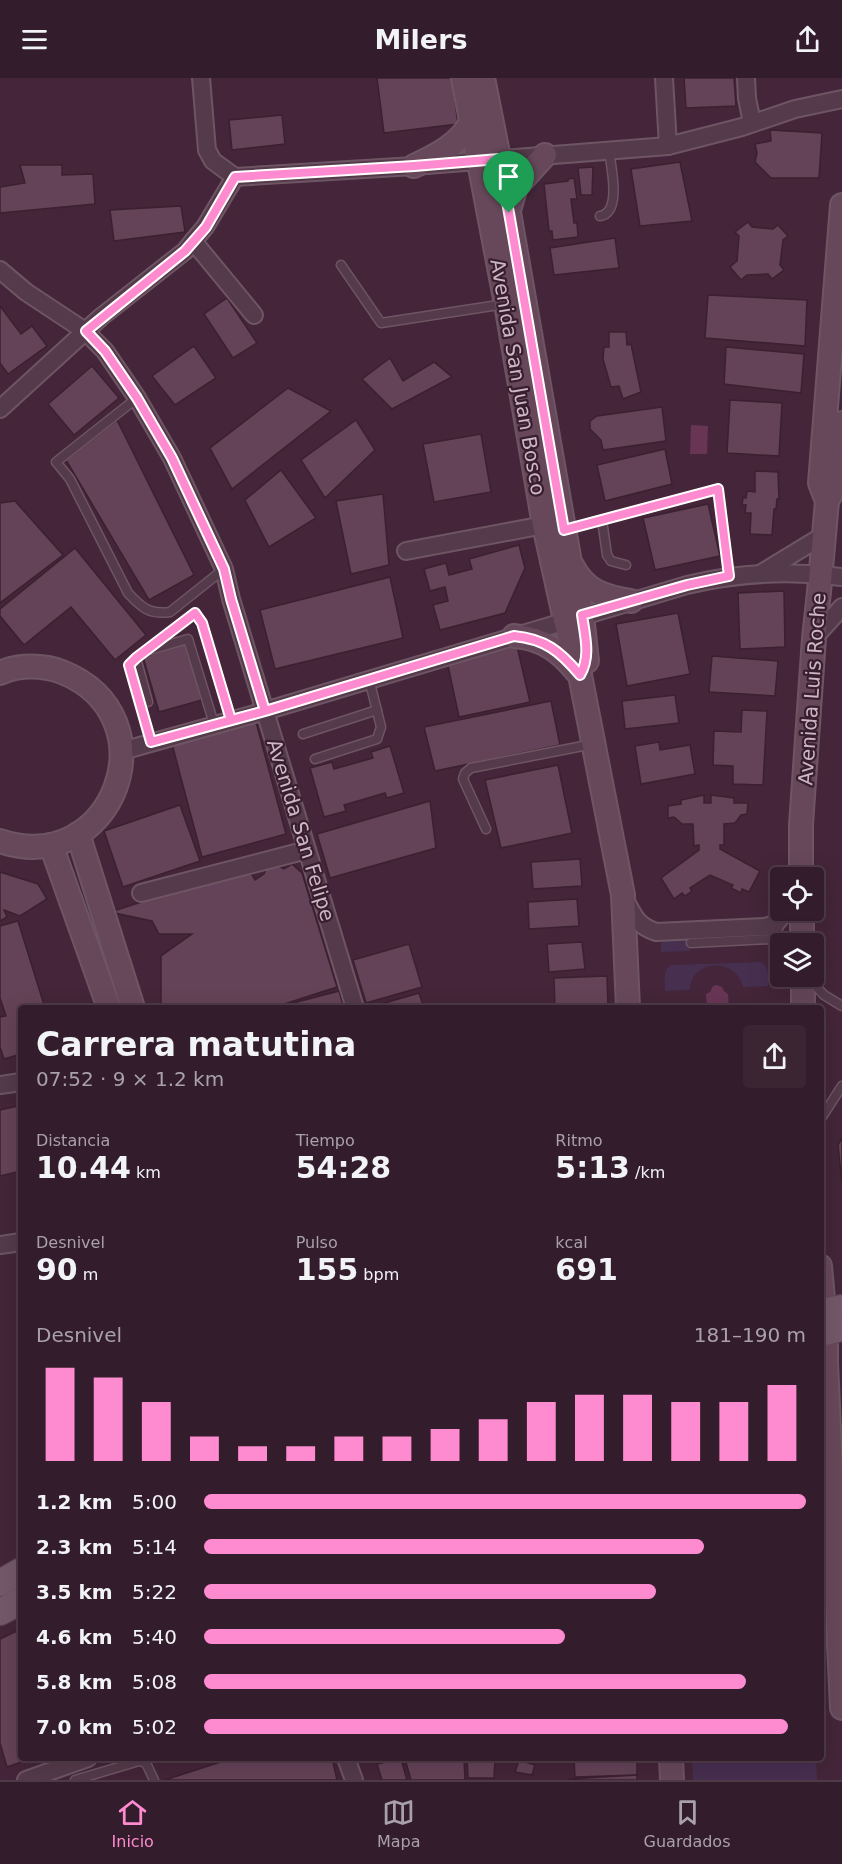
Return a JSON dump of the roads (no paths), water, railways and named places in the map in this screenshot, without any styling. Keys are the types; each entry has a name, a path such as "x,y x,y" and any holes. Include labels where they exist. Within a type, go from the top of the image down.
{"main road":[{"name":"Avenida San Juan Bosco","path":"463,78 471,123 489,159 509,213 554,528 569,557 580,675 622,895 628,1005"},
{"name":"Avenida San Juan Bosco","path":"483,78 489,159 506,304 573,618"},
{"path":"414,166 436,156 454,143 471,123"},
{"path":"509,213 516,187 545,155"},
{"name":"Avenida Luis Roche","path":"827,501 820,483 842,205"},
{"name":"Avenida Luis Roche","path":"801,867 801,825 814,638 831,576 824,535 827,501 837,483 842,423"},
{"path":"569,557 583,583 611,598 631,601"},
{"path":"514,636 528,637 552,647 568,660 580,675"},
{"path":"0,841 23,847 51,845 78,834 99,816 114,792 119,779 122,751 116,725 110,712 93,691 83,683 58,671 45,668 24,667 1,670"},
{"path":"78,834 132,1005"},
{"path":"51,845 108,1005"},
{"path":"803,1005 804,987"},
{"path":"824,1290 829,1321 826,1363 842,1708"},
{"path":"0,1583 18,1573"},
{"path":"0,1612 18,1603"},
{"path":"671,1761 672,1780"}],"street":[{"path":"201,78 207,150 213,161 235,177 668,147 795,109 842,99"},
{"path":"664,78 668,147"},
{"path":"746,78 752,123"},
{"path":"0,409 86,331 180,256 206,227 235,177"},
{"path":"193,241 254,315"},
{"name":"Avenida San Felipe","path":"0,270 26,292 86,331 105,351 137,398 172,458 224,569 231,599 354,1005"},
{"path":"406,551 554,528"},
{"path":"760,574 824,535"},
{"path":"122,751 265,711 687,585 729,576 760,574 831,576"},
{"path":"814,638 842,607"},
{"path":"141,893 307,849"},
{"path":"622,895 636,921 642,927 656,932 765,927 776,924 778,921"},
{"path":"0,1085 18,1082"},
{"path":"0,1245 18,1242"},
{"path":"27,1780 80,1761"},
{"path":"347,1761 354,1780"}],"lane":[{"path":"600,216 607,214 610,210 613,194 609,151"},
{"path":"341,265 381,323 506,304"},
{"path":"137,398 56,462 70,479 128,593 151,612 160,614 170,612 224,569"},
{"path":"554,528 602,520 718,489 729,576"},
{"path":"602,520 607,555 611,561 626,565"},
{"path":"151,742 129,665 195,613 202,623 231,720"},
{"path":"145,651 188,639 214,724"},
{"path":"136,658 148,702"},
{"path":"315,759 377,739 381,727 369,679"},
{"path":"303,734 377,710"},
{"path":"486,829 463,779 465,773 471,768 593,744"},
{"path":"691,943 770,939 778,929 780,921"},
{"path":"816,987 842,1006"},
{"path":"824,1114 842,1086"},
{"path":"75,1780 139,1761 146,1763 154,1780"}]}
